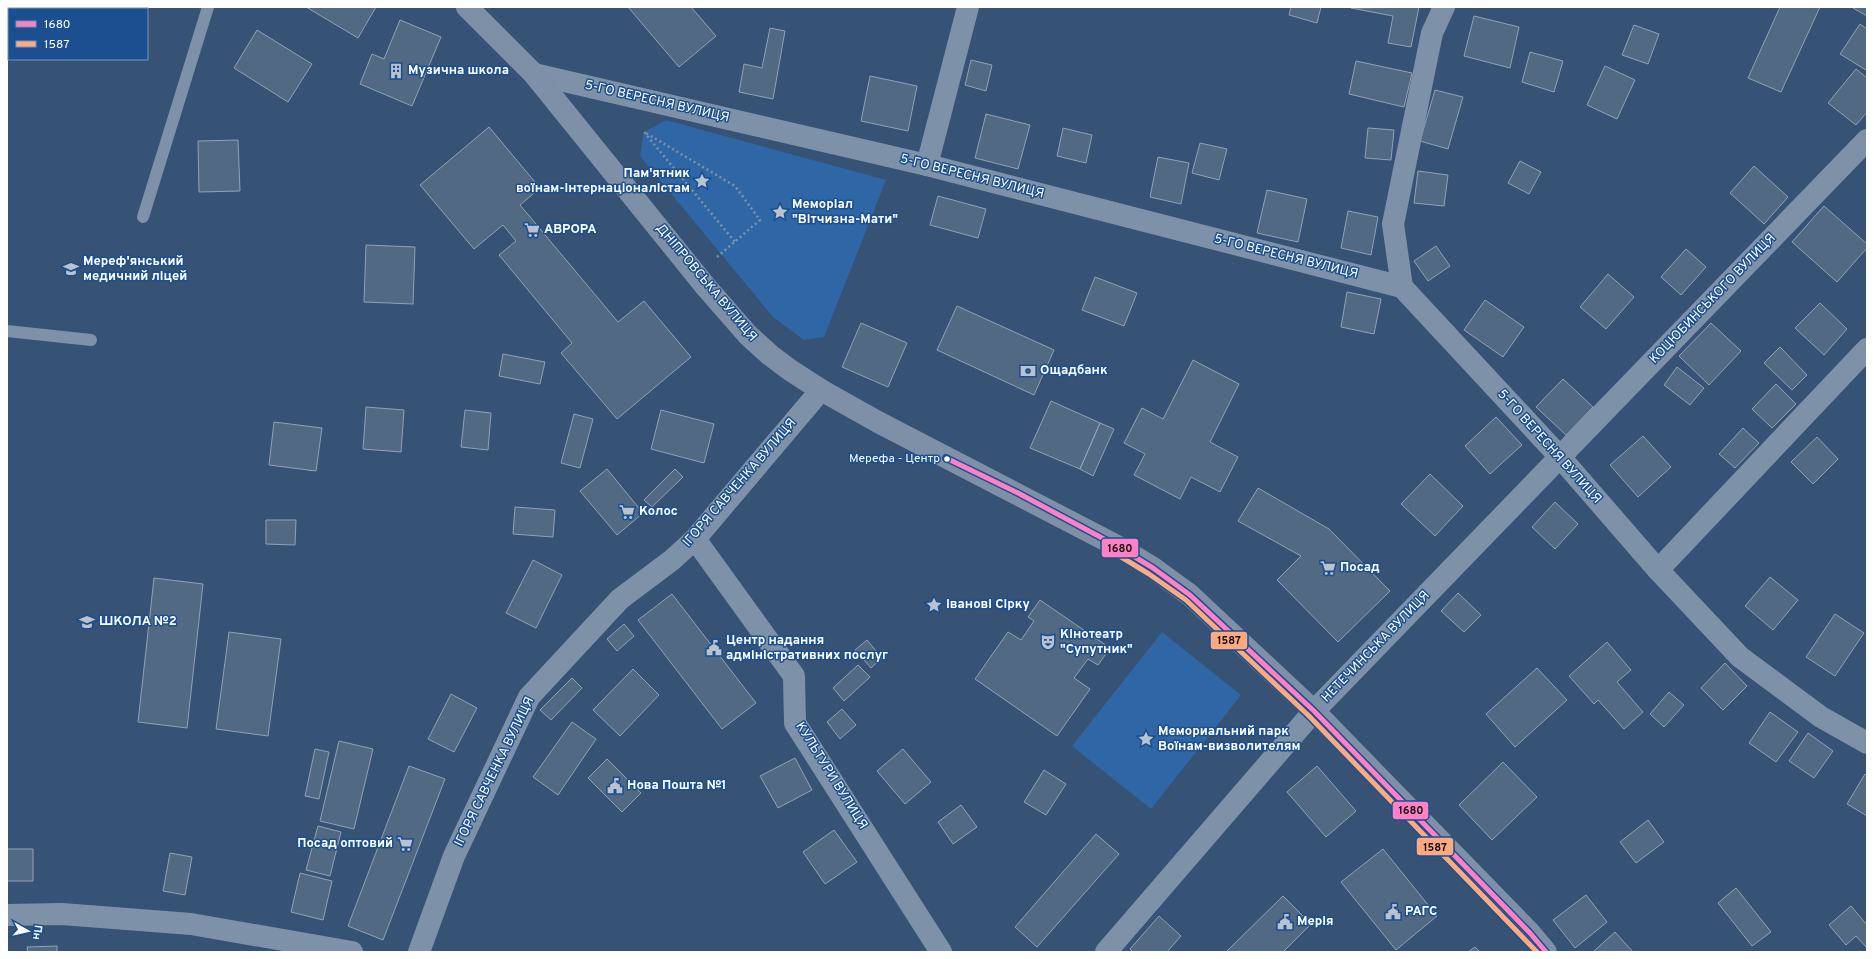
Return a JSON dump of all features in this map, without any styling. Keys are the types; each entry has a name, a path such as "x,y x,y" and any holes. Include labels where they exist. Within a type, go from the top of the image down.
{"highway":[{"name":"ДНІПРОВСЬКА ВУЛИЦЯ","path":"467,7 534,74 706,287 748,335 770,355 821,390 940,455 1018,493 1117,546 1153,568 1190,595 1314,711 1530,933 1546,952"}],"street":[{"path":"927,165 968,7"},
{"path":"1402,287 1393,224 1432,32 1444,7"},
{"name":"5-ГО ВЕРЕСНЯ ВУЛИЦЯ","path":"534,74 927,165 1402,287 1560,457 1658,570 1740,657 1821,717 1867,742"},
{"name":"КОЦЮБИНСЬКОГО ВУЛИЦЯ","path":"1560,457 1867,140"},
{"path":"1658,570 1867,349"},
{"name":"ІГОРЯ САВЧЕНКА ВУЛИЦЯ","path":"419,952 454,856 529,697 620,599 672,560 695,539 821,390"},
{"name":"НЕТЕЧИНСЬКА ВУЛИЦЯ","path":"1106,952 1314,711 1560,457"},
{"name":"КУЛЬТУРИ ВУЛИЦЯ","path":"695,539 794,676 795,723 941,952"},
{"path":"7,915 62,914 190,924 352,952"}],"lane":[{"path":"143,217 208,7"},
{"path":"7,331 91,340"}],"path":[{"path":"717,257 735,242 760,220 735,186 644,132 735,242"}],"shaded area":[{"path":"666,120 886,180 824,337 804,340 773,317 640,156 644,132"},
{"path":"1162,632 1241,695 1151,809 1072,746"}],"building":[{"path":"306,7 376,7 358,38"},
{"path":"628,7 691,7 716,36 679,67"},
{"path":"1291,7 1321,7 1317,23 1289,15"},
{"path":"1419,7 1411,47 1388,43 1393,16 1351,8"},
{"path":"1780,7 1820,7 1781,92 1748,78"},
{"path":"1867,7 1867,16 1853,8"},
{"path":"1474,16 1519,27 1510,68 1464,56"},
{"name":"Музична школа","path":"400,20 441,37 412,106 360,84 372,54 384,59"},
{"path":"1860,24 1867,29 1866,70 1840,54"},
{"path":"1634,25 1659,34 1648,64 1622,55"},
{"path":"770,28 785,31 773,99 739,92 744,64 762,68"},
{"path":"257,30 312,64 288,102 234,68"},
{"path":"1530,52 1563,61 1554,92 1522,82"},
{"path":"971,60 992,65 986,91 965,85"},
{"path":"1356,61 1412,73 1404,107 1349,94"},
{"path":"1605,66 1635,80 1617,119 1587,105"},
{"path":"1856,69 1867,78 1867,112 1856,125 1828,103"},
{"path":"870,76 917,86 908,131 861,121"},
{"path":"1435,90 1463,97 1448,149 1420,141"},
{"path":"986,114 1030,125 1018,169 975,158"},
{"path":"489,127 540,188 520,205 618,322 644,301 691,357 617,419 561,353 572,343 499,255 516,241 503,225 474,249 420,185"},
{"path":"1063,128 1092,135 1086,163 1057,156"},
{"path":"1368,128 1394,130 1391,160 1365,158"},
{"path":"238,140 240,191 199,192 198,141"},
{"path":"1200,143 1227,149 1219,180 1192,173"},
{"path":"1158,157 1189,163 1181,204 1150,197"},
{"path":"1520,161 1541,172 1529,194 1508,183"},
{"path":"1754,166 1788,197 1764,224 1730,193"},
{"path":"1418,171 1448,175 1444,206 1414,203"},
{"path":"1267,190 1307,199 1298,242 1257,233"},
{"path":"938,196 986,209 978,238 930,225"},
{"path":"1824,206 1867,244 1867,248 1837,282 1792,242"},
{"path":"1348,211 1378,217 1371,255 1341,248"},
{"path":"366,245 415,247 413,304 364,302"},
{"path":"1436,246 1450,266 1428,281 1414,261"},
{"path":"1686,249 1706,267 1681,295 1661,277"},
{"path":"1608,274 1634,297 1606,329 1580,307"},
{"path":"1095,277 1137,293 1124,326 1082,310"},
{"path":"1347,292 1381,299 1374,334 1341,327"},
{"path":"1485,300 1524,327 1503,357 1464,330"},
{"path":"1820,303 1847,329 1824,355 1795,328"},
{"path":"957,306 1054,350 1034,395 937,350"},
{"path":"861,323 907,343 888,387 842,367"},
{"path":"1711,323 1741,351 1709,385 1679,356"},
{"path":"1780,347 1807,375 1792,390 1764,363"},
{"path":"503,354 545,362 540,384 499,376"},
{"path":"1193,360 1239,384 1210,442 1238,457 1220,492 1191,477 1180,499 1134,475 1145,454 1124,443 1142,408 1163,419"},
{"path":"1677,367 1704,388 1690,405 1664,385"},
{"path":"1563,379 1593,407 1566,435 1536,407"},
{"path":"1776,384 1796,404 1772,428 1752,409"},
{"path":"1051,401 1100,423 1080,469 1030,448"},
{"path":"366,407 404,410 401,452 363,449"},
{"path":"465,410 491,413 488,450 461,447"},
{"path":"661,410 714,424 704,463 651,449"},
{"path":"574,414 593,419 580,468 561,463"},
{"path":"1496,417 1522,445 1490,474 1465,446"},
{"path":"274,422 322,428 316,471 269,465"},
{"path":"1100,423 1114,429 1093,476 1080,469"},
{"path":"1743,428 1759,443 1735,468 1719,454"},
{"path":"1643,436 1671,467 1638,497 1610,465"},
{"path":"1817,437 1838,459 1813,484 1791,462"},
{"path":"607,469 643,513 617,535 580,491"},
{"path":"675,469 683,477 652,507 644,500"},
{"path":"1430,474 1463,506 1435,536 1401,504"},
{"name":"Посад","path":"1258,488 1329,529 1390,591 1338,642 1277,580 1301,556 1238,521"},
{"path":"1555,502 1578,524 1555,549 1532,527"},
{"path":"515,507 555,510 553,537 513,534"},
{"path":"266,520 296,520 295,545 266,544"},
{"path":"533,560 562,575 536,628 506,613"},
{"path":"1770,577 1798,600 1773,630 1745,606"},
{"path":"154,578 203,584 187,728 138,722"},
{"path":"1458,593 1481,615 1464,632 1441,611"},
{"path":"672,594 756,703 722,729 638,620"},
{"path":"1040,600 1110,648 1098,665 1088,659 1074,678 1090,689 1057,736 975,679 1008,632 1021,640 1034,621 1028,617"},
{"path":"1835,614 1864,633 1835,676 1806,657"},
{"path":"624,624 634,636 617,651 607,639"},
{"path":"229,632 281,639 268,736 216,729"},
{"path":"867,640 882,658 871,668 855,650"},
{"path":"1607,642 1631,670 1617,682 1643,712 1624,729 1598,700 1594,704 1569,676"},
{"path":"1725,663 1747,686 1723,710 1701,688"},
{"path":"858,665 870,677 844,701 833,688"},
{"path":"1537,668 1567,700 1515,747 1486,714"},
{"path":"633,669 659,695 620,736 593,710"},
{"path":"572,678 582,688 551,720 540,710"},
{"path":"1669,692 1684,705 1664,727 1650,714"},
{"path":"451,694 477,708 454,752 428,739"},
{"path":"842,709 856,725 840,739 827,722"},
{"path":"1770,712 1798,732 1776,762 1749,743"},
{"path":"572,722 596,739 558,795 533,777"},
{"path":"1808,733 1833,751 1814,778 1789,761"},
{"path":"339,741 373,749 354,829 320,821"},
{"path":"315,749 329,752 319,799 305,796"},
{"path":"903,749 931,782 905,804 877,771"},
{"path":"795,758 812,790 778,808 760,776"},
{"name":"Нова Пошта №1","path":"607,759 641,793 622,812 588,778"},
{"path":"1503,762 1537,797 1492,840 1459,805"},
{"path":"409,766 445,779 383,940 348,926"},
{"path":"1317,766 1356,811 1326,837 1287,792"},
{"path":"1044,770 1066,784 1046,815 1024,802"},
{"path":"1865,774 1867,776 1867,816 1847,804"},
{"path":"961,805 977,827 953,844 938,822"},
{"path":"1648,820 1664,842 1636,863 1620,842"},
{"path":"318,826 341,832 330,876 306,870"},
{"path":"834,830 857,862 825,884 803,852"},
{"path":"1096,834 1119,854 1037,947 1015,927"},
{"path":"7,849 33,849 33,881 7,881"},
{"path":"1383,849 1437,916 1396,950 1341,882"},
{"path":"170,853 192,857 185,895 163,891"},
{"path":"300,873 332,881 323,920 291,912"},
{"path":"1736,888 1771,932 1752,946 1718,903"},
{"path":"1586,895 1607,922 1575,948 1553,920"},
{"path":"1283,896 1311,924 1283,952 1226,952"},
{"path":"1851,906 1867,925 1867,948 1856,936 1846,945 1829,925"},
{"path":"1159,916 1181,936 1167,952 1133,952 1130,949"},
{"path":"1615,932 1633,952 1593,952"},
{"path":"57,946 57,952 28,952 27,947"},
{"path":"1475,947 1480,952 1468,952"}],"transit line":[{"name":"1680","path":"946,458 1018,493 1117,546 1153,568 1190,595 1314,711 1530,933 1546,952"},
{"name":"1587","path":"1113,552 1149,574 1186,600 1309,716 1537,952"}],"place":[{"name":"Музична школа","path":"396,71"},
{"name":"Пам'ятник воїнам-інтернаціоналістам","path":"702,181"},
{"name":"Меморіал \"Вітчизна-Мати\"","path":"780,212"},
{"name":"АВРОРА","path":"532,230"},
{"name":"Мереф'янський медичний ліцей","path":"71,269"},
{"name":"Ощадбанк","path":"1028,371"},
{"name":"Мерефа - Центр","path":"947,459"},
{"name":"Колос","path":"627,512"},
{"name":"Посад","path":"1328,568"},
{"name":"Іванові Сірку","path":"934,605"},
{"name":"ШКОЛА №2","path":"87,622"},
{"name":"Кінотеатр \"Супутник\"","path":"1048,642"},
{"name":"Центр надання адміністративних послуг","path":"714,648"},
{"name":"Мемориальний парк Воїнам-визволителям","path":"1146,739"},
{"name":"Нова Пошта №1","path":"615,786"},
{"name":"Посад оптовий","path":"405,844"},
{"name":"РАГС","path":"1393,912"},
{"name":"Мерія","path":"1285,922"}]}
